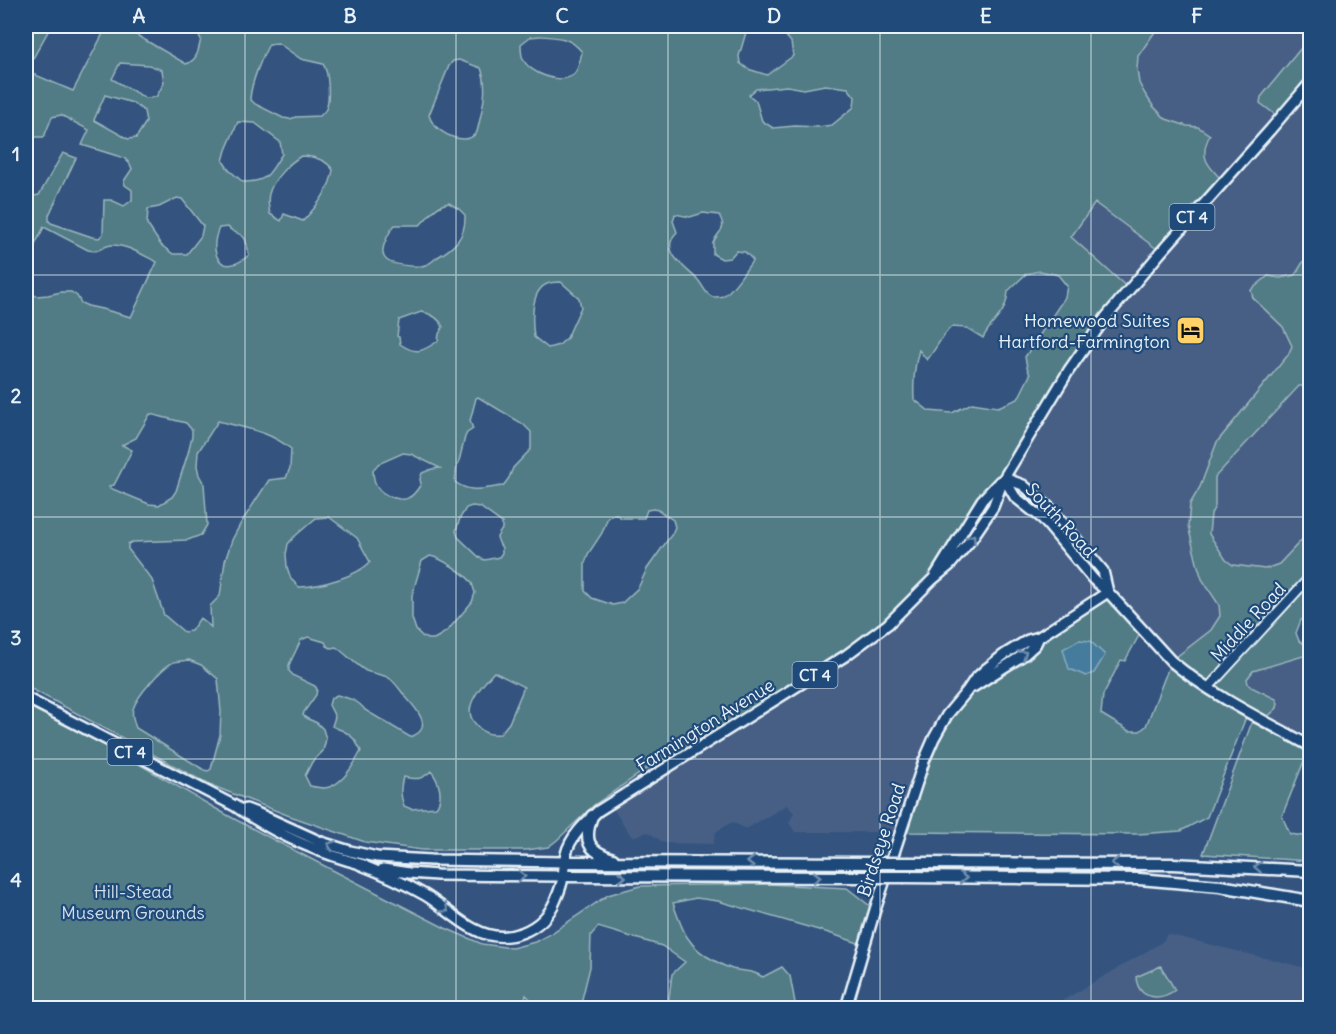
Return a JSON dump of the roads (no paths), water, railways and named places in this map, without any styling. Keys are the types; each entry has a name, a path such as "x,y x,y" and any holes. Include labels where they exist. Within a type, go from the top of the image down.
{"highway":[{"path":"592,816 588,831 590,846 602,855 626,862"},
{"path":"564,862 1173,864 1311,871"},
{"path":"563,876 1116,879 1197,884 1311,901"},
{"path":"1267,894 1311,909"}],"main road":[{"name":"Farmington Avenue","path":"563,876 566,851 592,816 845,656 888,624 958,557 993,507 1004,478 1069,370 1106,317 1311,83"},
{"name":"South Road","path":"1004,478 1015,496 1043,519 1093,579 1172,661 1208,688 1311,746"},
{"name":"Birdseye Road","path":"846,1008 875,910 924,761 940,727 975,679 986,669 1028,640 1039,637 1108,592"},
{"name":"CT 4","path":"26,698 235,806 301,843 395,879 423,894 474,930 485,934 496,937 508,936 524,933 533,928 552,909 563,876"},
{"name":"CT 4","path":"235,806 259,814 321,842 377,856 430,860 564,862"},
{"path":"359,864 424,875 563,876"}],"street":[{"name":"Middle Road","path":"1208,688 1311,577"}],"waterway":[{"path":"311,1008 315,1005 323,1005"}],"place":[{"name":"Homewood Suites Hartford-Farmington","path":"1191,330"}],"park label":[{"name":"Hill-Stead Museum Grounds","path":"133,901"}]}
